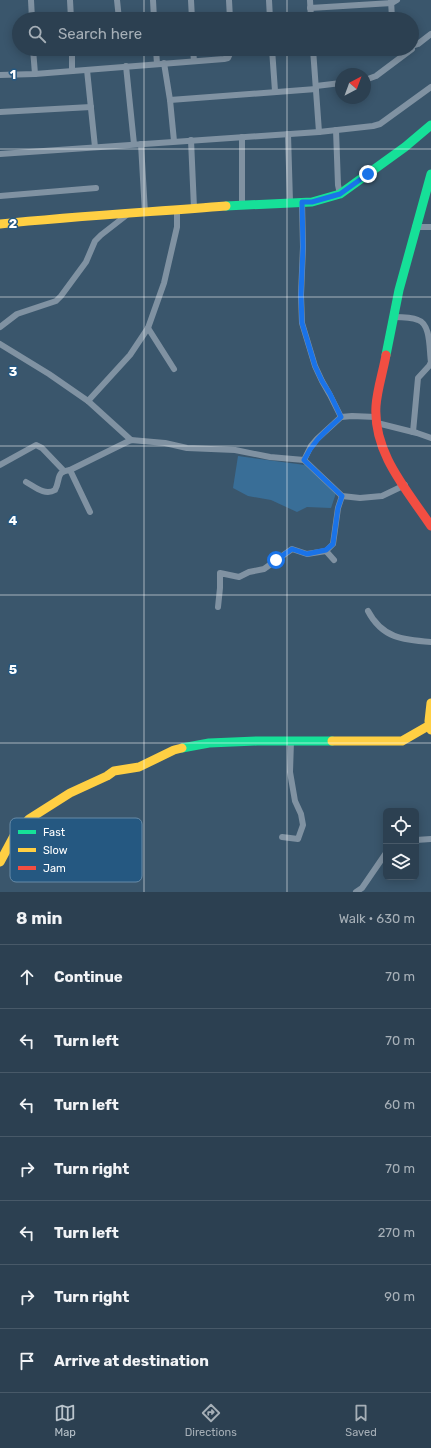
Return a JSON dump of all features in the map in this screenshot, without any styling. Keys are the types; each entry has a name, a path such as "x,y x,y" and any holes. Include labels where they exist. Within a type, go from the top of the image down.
{"street":[{"path":"31,0 32,12"},
{"path":"70,0 71,12"},
{"path":"117,0 118,12"},
{"path":"153,0 154,12"},
{"path":"191,0 192,12"},
{"path":"229,0 230,12"},
{"path":"269,0 270,12"},
{"path":"310,0 310,12"},
{"path":"310,8 354,3 393,1 392,12"},
{"path":"419,42 431,34"},
{"path":"33,56 34,74"},
{"path":"72,56 72,71"},
{"path":"156,56 156,64"},
{"path":"194,56 194,61"},
{"path":"0,75 87,70 228,58 229,56"},
{"path":"272,56 275,91"},
{"path":"314,56 319,132"},
{"path":"371,78 376,76 403,56"},
{"path":"164,63 170,100 174,142"},
{"path":"126,66 145,213"},
{"path":"87,70 95,147"},
{"path":"170,100 275,91 335,84"},
{"path":"0,154 319,132 373,126 380,124 431,87"},
{"path":"0,112 91,106"},
{"path":"0,224 68,217 145,213 242,204 312,202 340,194 405,147 431,125"},
{"path":"336,130 338,185 340,194"},
{"path":"288,134 290,202"},
{"path":"242,137 242,204"},
{"path":"191,140 194,208"},
{"path":"431,174 398,290 376,406 377,430 381,446 395,473 431,526"},
{"path":"0,196 96,188"},
{"path":"302,202 302,323 315,366 341,417"},
{"path":"88,401 130,355 148,328 164,283 176,234 177,210"},
{"path":"0,327 17,314 56,301 86,262 95,241 128,214"},
{"path":"415,227 431,227"},
{"path":"394,316 418,320 425,323 428,330 431,362 427,369 418,378 413,432"},
{"path":"148,328 174,369"},
{"path":"0,344 88,401 131,440"},
{"path":"304,460 311,446 317,439 341,417 352,416 376,420 431,438"},
{"path":"26,482 47,493 51,492 55,490 60,473 131,440 165,443 187,448 235,450 270,457 304,460 342,496 360,498 382,496 405,486"},
{"path":"0,465 36,445 40,446 67,470 90,512"},
{"path":"218,607 220,573 239,577 249,572 264,569 292,549 307,554 326,550 333,544 338,508 342,496"},
{"path":"326,550 334,560"},
{"path":"368,611 374,621 385,632 399,638 431,642"},
{"path":"31,818 70,793 107,776 114,771 139,767 174,750 195,745 244,742 402,741 430,724 431,703"},
{"path":"282,837 288,839 298,839 303,825 302,814 295,801 290,772 291,742"},
{"path":"419,840 431,838"},
{"path":"0,862 10,843"},
{"path":"356,892 362,888 383,857"}],"shaded area":[{"path":"238,456 305,465 336,493 331,508 307,507 297,512 271,500 248,496 233,488"}],"traffic: fast":[{"path":"226,206 312,202 340,194 405,147 431,125"},
{"path":"386,355 399,290 431,174"},
{"path":"182,748 209,743 257,741 332,741"}],"traffic: slow":[{"path":"0,224 85,216 226,206"},
{"path":"431,703 429,721 431,730"},
{"path":"332,741 402,741 430,725"},
{"path":"31,818 70,793 107,776 114,771 139,767 174,750 182,748"},
{"path":"0,862 10,843"}],"traffic: jam":[{"path":"386,355 376,406 380,440 393,470 431,526"}],"route":[{"path":"276,560 292,549 307,554 326,550 333,544 338,508 342,496 304,460 311,446 317,439 341,417 315,366 302,323 302,202 312,202 340,194 368,174"}]}
